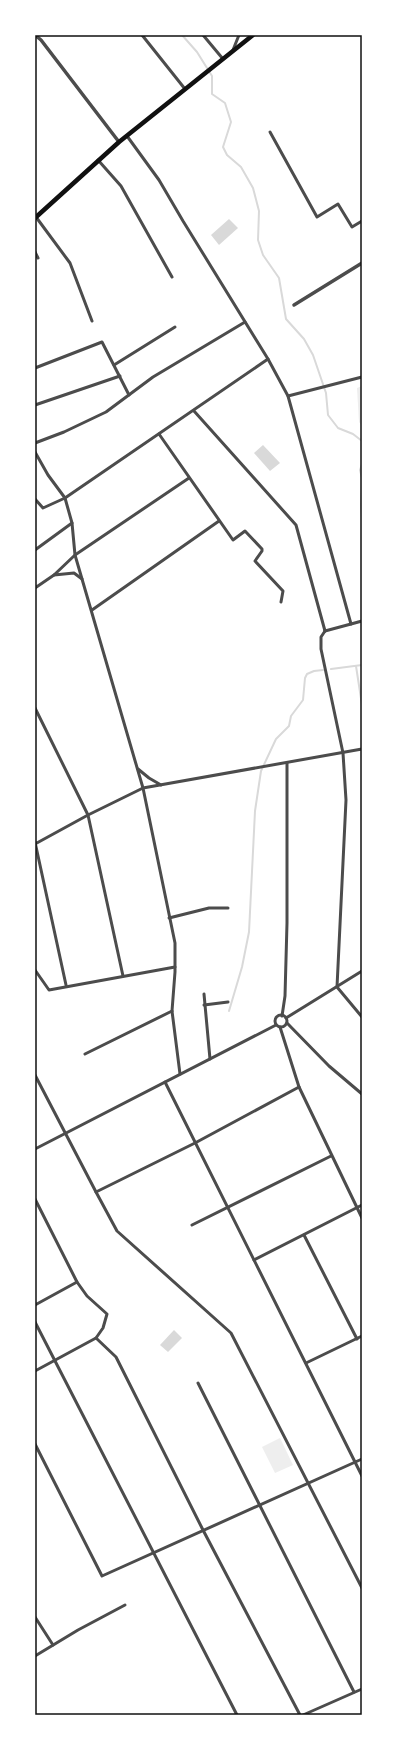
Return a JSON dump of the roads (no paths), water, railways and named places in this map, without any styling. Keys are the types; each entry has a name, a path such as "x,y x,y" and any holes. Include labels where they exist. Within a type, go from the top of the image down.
{"main road":[{"path":"35,217 119,142 253,35"}],"street":[{"path":"35,35 41,40 119,142"},
{"path":"142,35 185,89"},
{"path":"203,35 223,59"},
{"path":"232,52 239,35"},
{"path":"270,132 317,217 338,204 352,227 362,221"},
{"path":"127,136 159,180 244,322 268,359 288,396 351,624"},
{"path":"98,160 121,186 172,278"},
{"path":"35,217 70,263 92,321"},
{"path":"35,252 38,258"},
{"path":"294,305 362,263"},
{"path":"35,443 64,432 106,412 153,377 244,322"},
{"path":"114,365 175,327"},
{"path":"35,368 102,342 130,395"},
{"path":"35,499 43,508 65,498 268,359"},
{"path":"35,406 120,376"},
{"path":"288,396 362,377"},
{"path":"194,411 296,525 325,631"},
{"path":"159,434 233,540 245,531 262,549 255,561 283,590 281,602"},
{"path":"35,452 48,475 65,498 72,522 75,556 84,582 143,788 175,943 172,1011 180,1074"},
{"path":"35,588 54,575 75,556 189,478"},
{"path":"92,610 219,521"},
{"path":"35,550 72,522"},
{"path":"54,575 74,573 80,576 84,582"},
{"path":"362,621 325,631 321,637 321,649 343,753 346,800 337,987 362,1017"},
{"path":"35,708 88,815 123,976"},
{"path":"66,985 35,843 143,788 362,749"},
{"path":"282,1016 285,996 287,923 287,763"},
{"path":"137,767 149,778 162,785"},
{"path":"169,918 209,908 228,908"},
{"path":"35,970 49,990 66,985 175,967"},
{"path":"286,1018 362,971"},
{"path":"204,994 210,1059"},
{"path":"204,1005 228,1002"},
{"path":"85,1054 172,1011"},
{"path":"276,1025 276,1018 282,1016 286,1018"},
{"path":"286,1018 287,1023 329,1066 362,1094"},
{"path":"280,1027 287,1023"},
{"path":"35,1148 276,1025"},
{"path":"276,1025 280,1027 299,1087 362,1218"},
{"path":"35,1076 117,1231 231,1333 362,1588"},
{"path":"165,1082 362,1476"},
{"path":"96,1192 299,1087"},
{"path":"192,1224 228,1208 331,1156"},
{"path":"35,1199 77,1282 87,1296 107,1314 103,1328 96,1338 35,1371"},
{"path":"254,1260 362,1205"},
{"path":"304,1235 357,1339"},
{"path":"35,1305 77,1282"},
{"path":"35,1322 237,1715"},
{"path":"306,1363 362,1336"},
{"path":"96,1338 116,1357 203,1530 301,1715 362,1689"},
{"path":"198,1383 354,1692"},
{"path":"35,1444 102,1576 362,1459"},
{"path":"35,1656 125,1605"},
{"path":"35,1617 53,1645"}],"waterway":[{"path":"182,35 197,52 212,76 212,94 225,103 231,122 223,147 227,155 241,167 253,188 259,211 258,240 263,255 279,278 286,319 304,339 313,355 326,393 328,415 338,428 353,434 362,441"},
{"path":"362,464 360,470 362,478"},
{"path":"362,486 362,518"},
{"path":"331,669 362,665"},
{"path":"356,666 362,705"},
{"path":"229,1011 242,967 249,932 255,811 261,771 276,739 289,726 291,716 303,700 305,678 307,674 314,671 323,670"}]}
